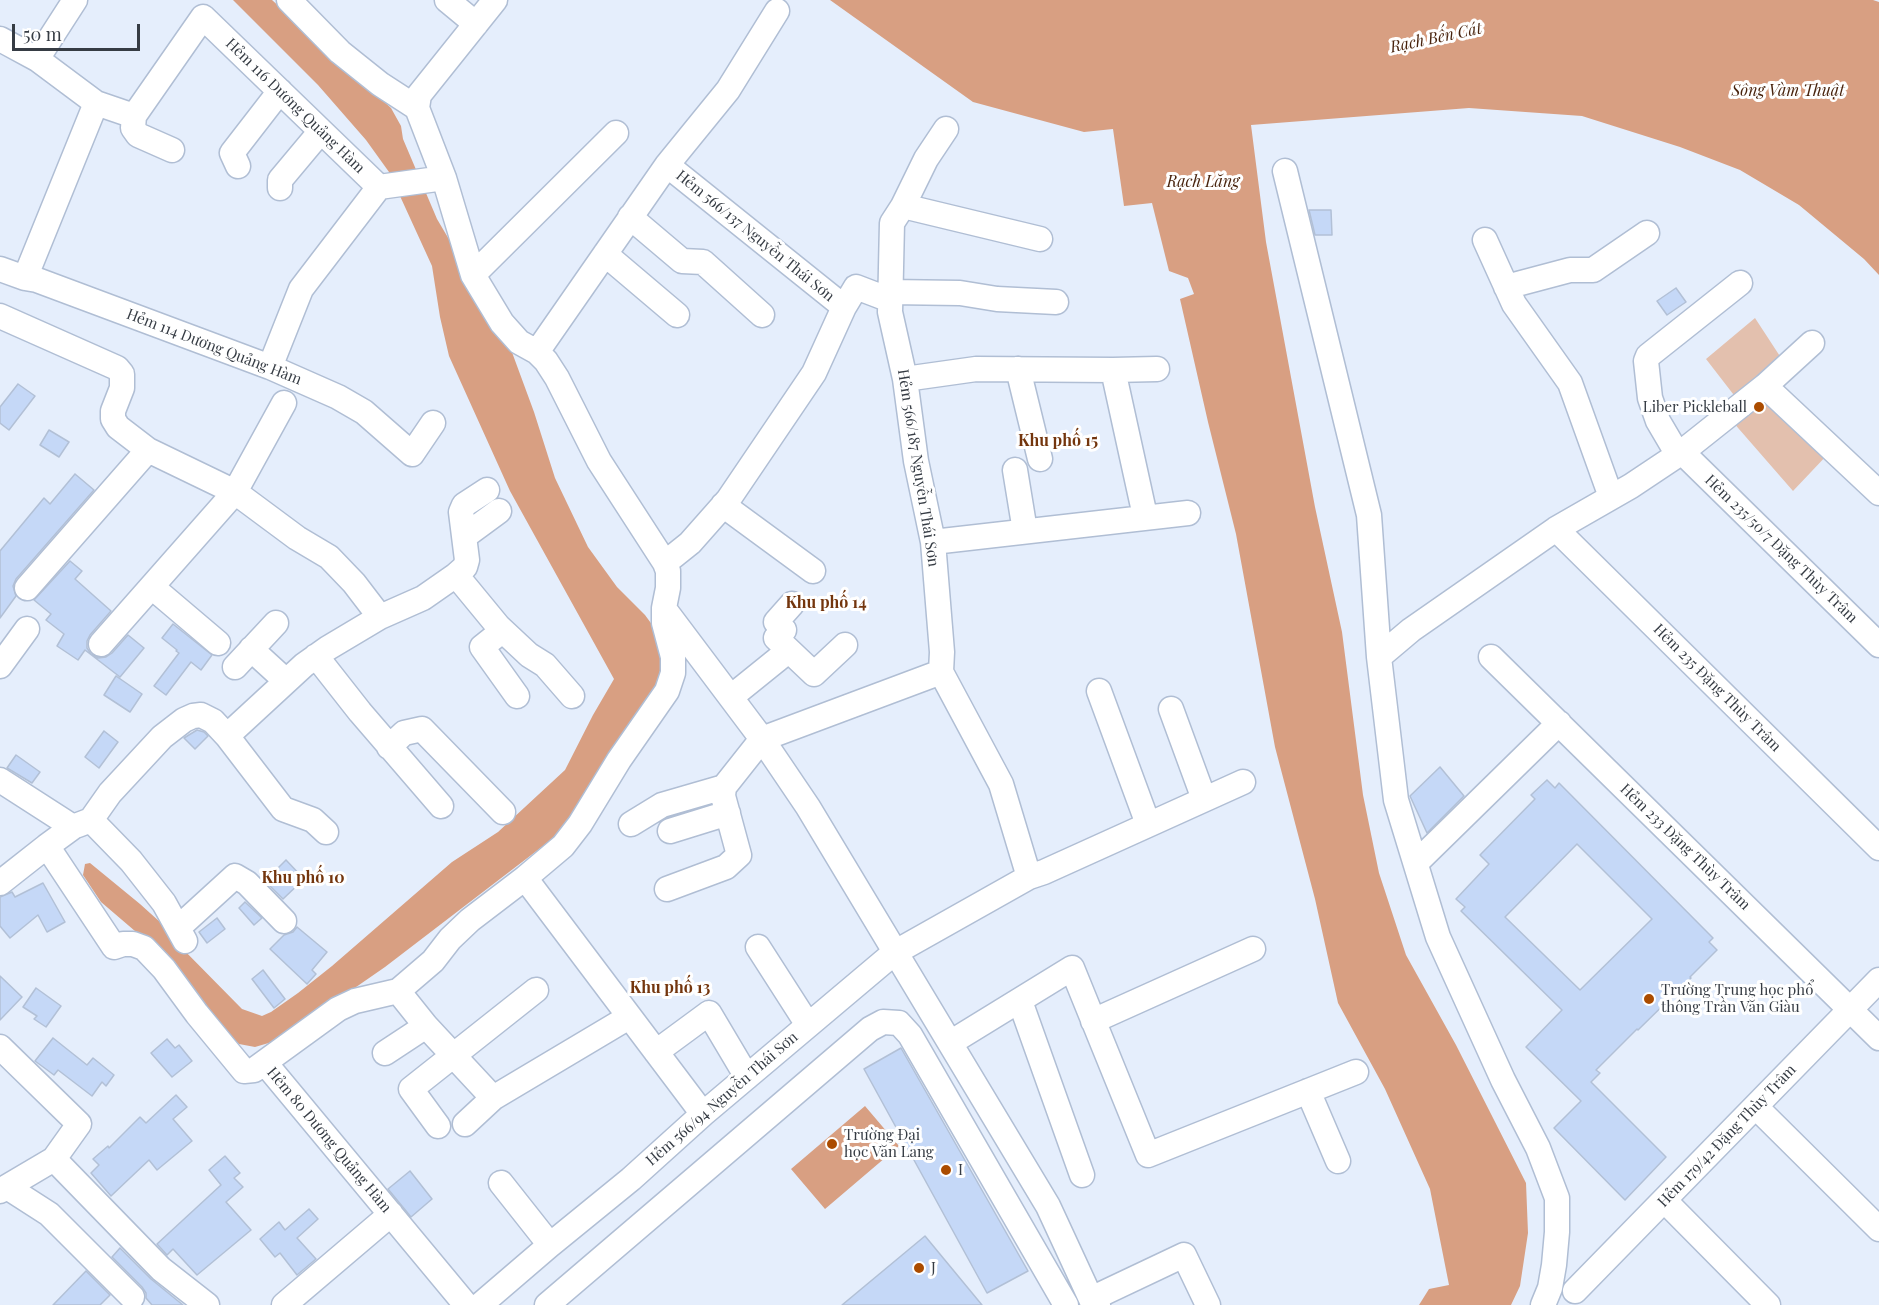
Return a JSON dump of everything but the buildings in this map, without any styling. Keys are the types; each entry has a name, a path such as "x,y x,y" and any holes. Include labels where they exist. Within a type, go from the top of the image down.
{"street":[{"path":"37,59 75,0"},
{"path":"289,0 340,52 380,84 417,108"},
{"path":"447,0 476,24"},
{"path":"265,1063 338,1009 355,1001 398,991 433,961 450,939 470,920 562,846 580,824 619,760 667,690 673,673 673,657 664,623 668,588 665,563 599,461 546,361 537,352 519,342 502,323 473,275 444,178 417,108 419,95 495,0"},
{"path":"537,352 667,165 728,90 777,11"},
{"name":"Hẻm 116 Dương Quảng Hàm","path":"134,116 203,17 379,187"},
{"path":"0,39 37,59 96,103 134,116 133,128 138,135 172,150"},
{"path":"238,166 232,153 280,92"},
{"path":"26,278 96,103"},
{"name":"Hẻm 566/187 Nguyễn Thái Sơn","path":"946,129 926,159 892,223 890,312 905,379 916,461 933,542 942,652 941,672 1001,784 1029,877"},
{"path":"280,188 280,180 321,131"},
{"path":"473,275 616,133"},
{"name":"Hẻm 566/137 Nguyễn Thái Sơn","path":"667,165 844,307"},
{"path":"1285,171 1369,515 1379,657 1396,800 1438,937 1503,1080 1538,1148 1557,1198 1554,1265 1550,1288 1543,1305"},
{"path":"270,367 301,289 379,187 444,178"},
{"path":"903,206 1040,239"},
{"path":"630,217 681,261 703,262 762,315"},
{"path":"1506,286 1570,270 1593,270 1647,233"},
{"path":"1485,240 1514,304 1570,383 1611,497"},
{"path":"604,254 677,315"},
{"name":"Hẻm 114 Dương Quảng Hàm","path":"0,269 37,280 270,367 364,412 412,454 433,423"},
{"name":"Hẻm 235/50/7 Đặng Thùy Trâm","path":"1740,283 1648,356 1646,361 1650,398 1658,421 1680,453 1879,645"},
{"name":"Hẻm 566/137 Nguyễn Thái Sơn","path":"665,563 690,543 723,505 814,372 844,307 856,287 890,296"},
{"path":"890,296 960,293 997,299 1056,302"},
{"path":"0,316 117,368 122,374 122,388 113,411 113,418 118,427 148,450 235,492 297,538 329,558 347,574 380,617"},
{"path":"1379,657 1411,630 1556,529 1631,486 1680,453 1765,386 1812,343"},
{"path":"905,379 976,369 1157,369"},
{"path":"1018,369 1040,459"},
{"path":"1113,370 1145,516"},
{"path":"1765,386 1879,493"},
{"path":"101,645 235,492 284,403"},
{"path":"27,588 148,450"},
{"path":"1015,470 1024,531"},
{"path":"227,736 316,656 380,617 423,598 465,567 467,560 461,512 464,505 487,490"},
{"path":"723,505 813,572"},
{"path":"465,536 499,512"},
{"path":"933,542 1145,516 1188,513"},
{"name":"Hẻm 235 Đặng Thùy Trâm","path":"1556,529 1879,848"},
{"path":"456,575 502,630 529,655 544,665 572,696"},
{"path":"152,587 218,643"},
{"path":"792,604 776,622 784,630 776,639 814,674 845,645"},
{"path":"664,608 762,739 808,807 1048,1206 1095,1302 1184,1255 1208,1305"},
{"path":"235,667 276,623"},
{"path":"0,666 27,629"},
{"path":"502,630 482,647 517,696"},
{"path":"251,649 286,681"},
{"path":"730,697 788,651"},
{"path":"316,656 389,747 441,806"},
{"name":"Hẻm 233 Đặng Thùy Trâm","path":"1491,657 1879,1038"},
{"path":"667,889 726,867 739,855 723,796 724,787 762,739 941,672"},
{"path":"1099,691 1149,824"},
{"path":"1171,709 1204,799"},
{"path":"0,883 47,846 82,824 162,737 193,716 201,715 213,721 283,809 313,820 326,832"},
{"path":"1416,863 1559,723"},
{"path":"389,747 404,733 422,729 503,812"},
{"path":"0,780 82,824 131,861 164,903 182,935 235,876 248,883 284,921"},
{"path":"894,953 1029,877 1243,782"},
{"path":"631,824 662,805 724,787"},
{"path":"670,831 728,813"},
{"name":"Hẻm 80 Dương Quảng Hàm","path":"47,846 114,947 133,944 144,948 164,969 197,1014 244,1071 254,1070 265,1063 466,1305"},
{"path":"525,878 703,1114"},
{"path":"758,947 808,1025"},
{"path":"1094,1021 1253,949"},
{"name":"Hẻm 566/94 Nguyễn Thái Sơn","path":"480,1305 631,1179 703,1114 894,953"},
{"path":"951,1043 1072,968 1148,1155 1356,1072"},
{"name":"Hẻm 179/42 Đặng Thùy Trâm","path":"1581,1298 1664,1200 1879,980"},
{"path":"438,1126 411,1089 536,990"},
{"path":"398,991 426,1026 493,1098"},
{"path":"1020,1001 1082,1174"},
{"path":"656,1052 709,1012 747,1077"},
{"path":"465,1124 493,1098 629,1017"},
{"path":"547,1305 870,1029 883,1022 899,1023 910,1035 1066,1305"},
{"path":"385,1053 426,1026"},
{"path":"0,1047 79,1124 54,1159 3,1189"},
{"path":"1308,1091 1338,1161"},
{"path":"1756,1107 1879,1229"},
{"path":"54,1159 161,1269 207,1305"},
{"path":"501,1184 550,1245"},
{"path":"3,1189 49,1214 132,1297"},
{"path":"1664,1200 1768,1305"},
{"path":"284,1305 391,1214"},
{"path":"1554,1265 1581,1298"}],"shaded area":[{"name":"Liber Pickleball","path":"1755,318 1787,367 1765,386 1829,453 1793,491 1732,421 1747,412 1706,359"}],"water":[{"path":"233,0 272,0 391,108 401,126 403,139 437,219 506,336 555,478 588,547 617,587 645,615 656,630 662,663 653,697 560,833 385,967 272,1042 255,1047 239,1044 214,1021 149,943 101,902 83,875 85,864 90,863 160,922 176,942 242,1009 262,1016 298,993 332,966 452,862 498,832 565,770 614,679 510,491 449,356 432,266 389,172 366,140 318,85"},
{"path":"830,0 1873,0 1879,2 1879,275 1864,259 1799,205 1740,170 1680,147 1582,116 1469,108 1251,125 1266,242 1315,507 1342,632 1363,795 1379,873 1406,955 1456,1045 1526,1183 1528,1233 1520,1286 1511,1305 1419,1305 1429,1289 1449,1285 1430,1189 1385,1089 1338,1003 1315,899 1275,747 1236,534 1180,299 1194,294 1188,278 1169,271 1152,203 1124,206 1113,129 1084,132 973,102"},
{"path":"865,1106 899,1146 825,1209 791,1169"}],"place":[{"name":"Liber Pickleball","path":"1759,407"},
{"name":"Trường Trung học phổ thông Trần Văn Giàu","path":"1649,999"},
{"name":"Trường Đại học Văn Lang","path":"832,1144"},
{"name":"I","path":"946,1170"},
{"name":"J","path":"919,1268"}],"district":[{"name":"Khu phố 15","path":"1058,441"},
{"name":"Khu phố 14","path":"826,603"},
{"name":"Khu phố 10","path":"303,878"},
{"name":"Khu phố 13","path":"670,988"}],"water label":[{"name":"Rạch Bến Cát","path":"1436,38"},
{"name":"Sông Vàm Thuật","path":"1788,91"},
{"name":"Rạch Lăng","path":"1203,182"}]}
